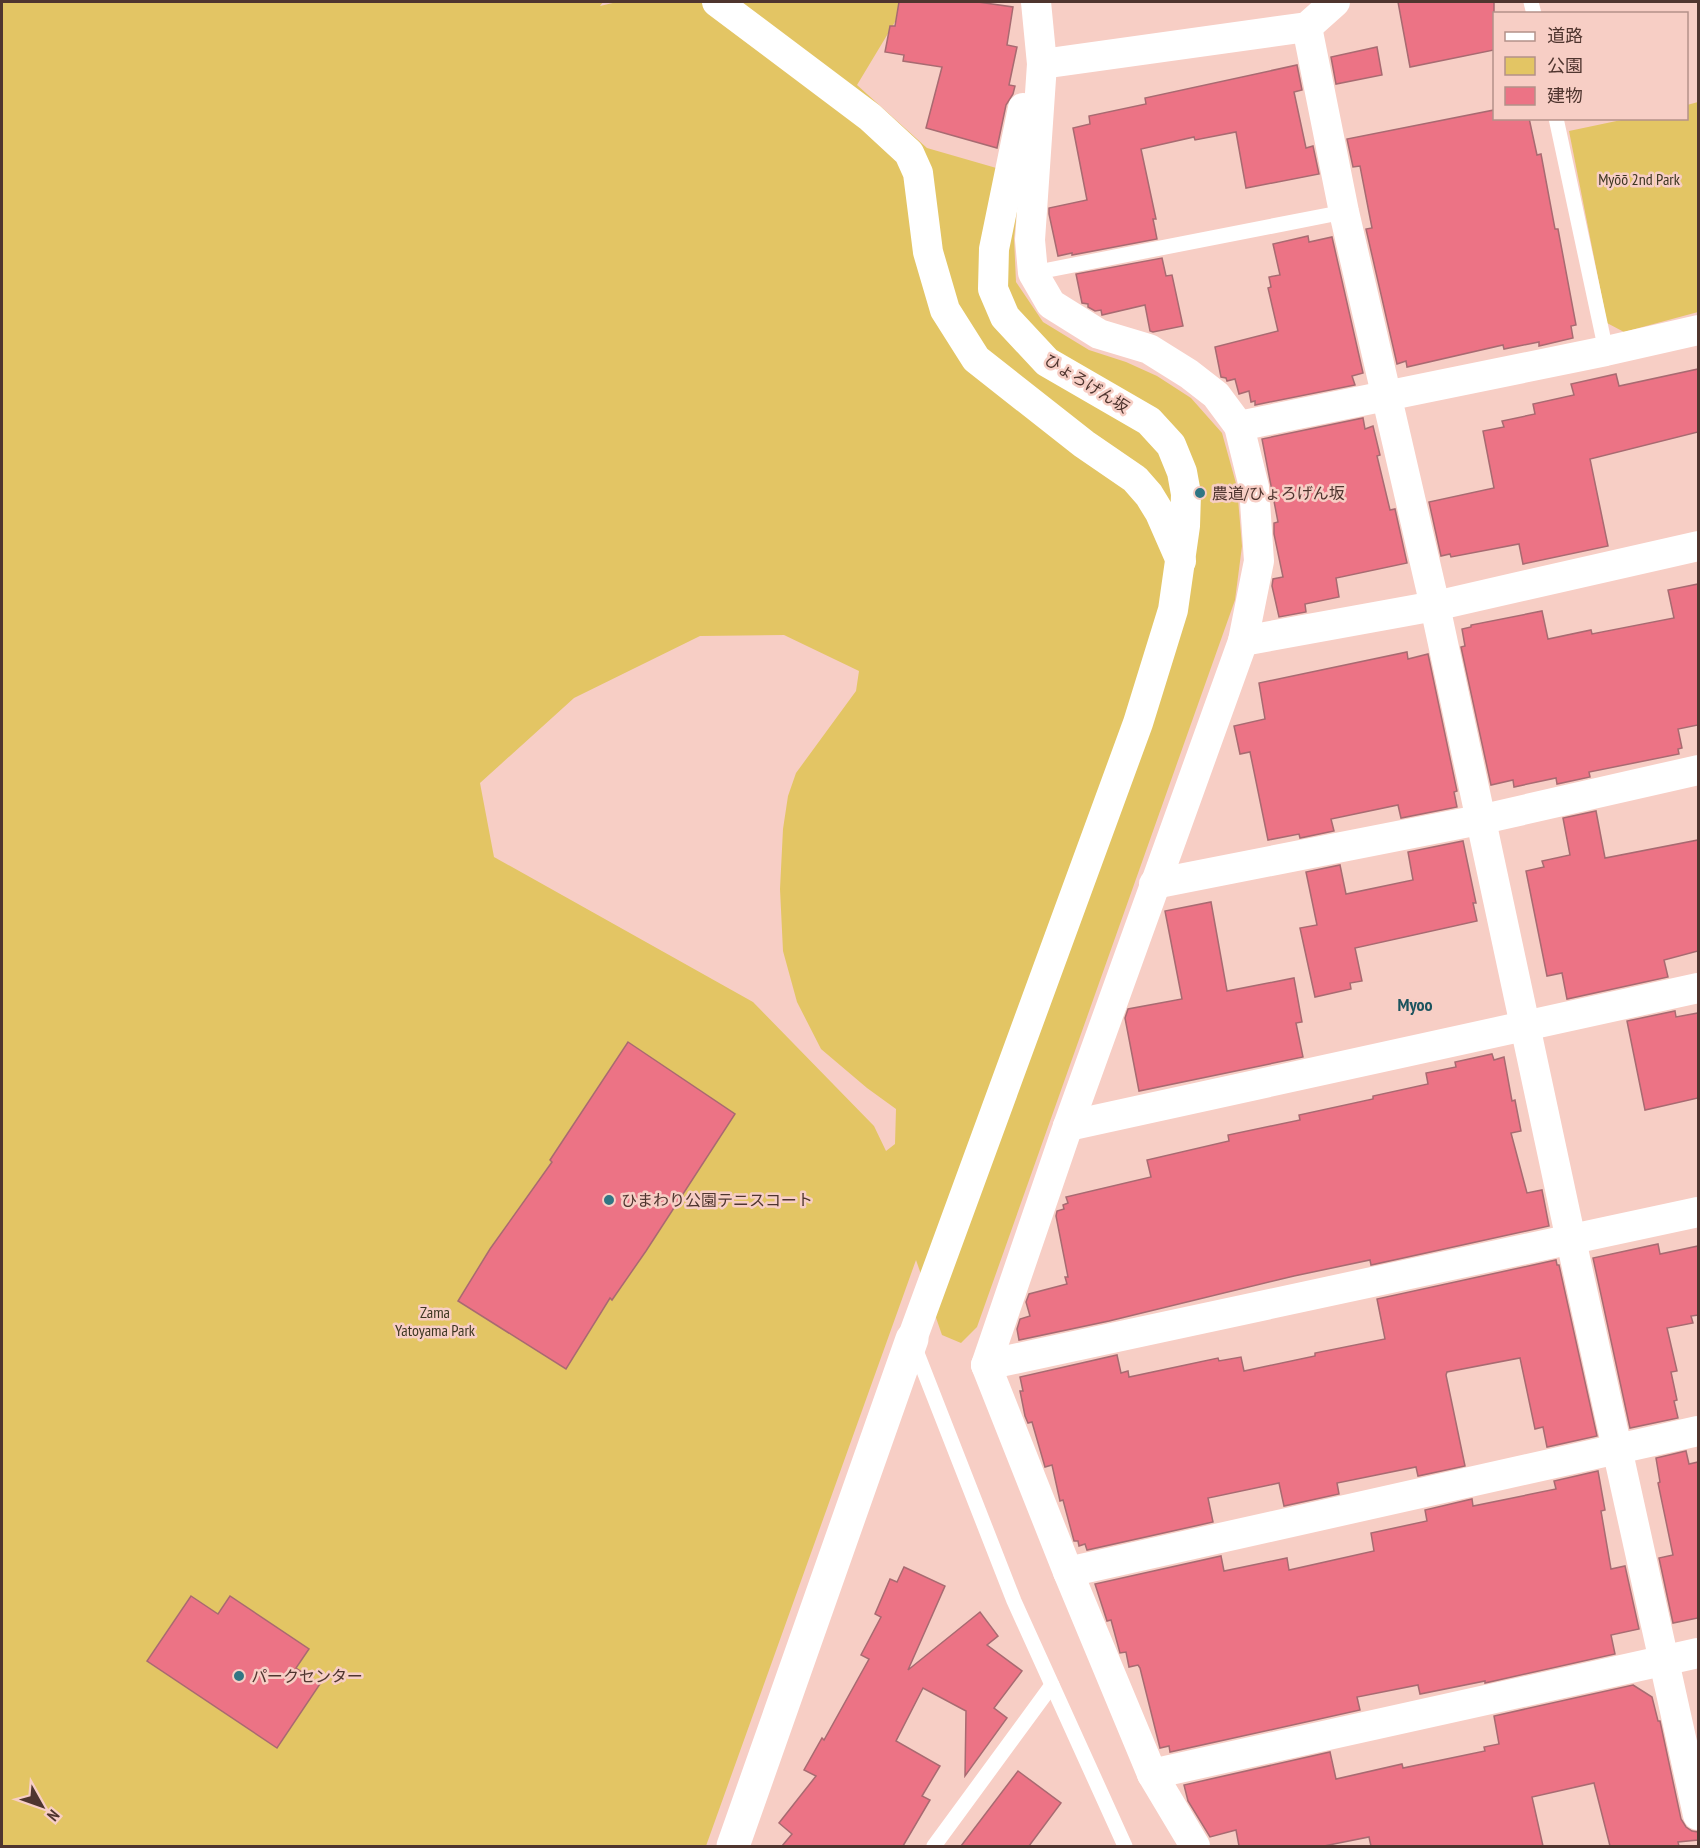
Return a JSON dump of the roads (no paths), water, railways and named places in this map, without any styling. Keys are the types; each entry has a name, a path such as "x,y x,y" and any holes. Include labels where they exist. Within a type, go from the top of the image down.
{"street":[{"path":"717,2 870,117 909,153 918,172 928,252 945,310 976,359 1084,444 1135,479 1149,495 1160,513 1181,561"},
{"path":"1036,2 1042,64 1030,240 1032,273 1052,304 1099,334 1149,349 1189,374 1216,395 1239,426 1254,487 1259,561 1243,641 1068,1126 986,1365 1068,1572 1152,1774 1195,1846"},
{"path":"1042,64 1307,27 1335,2"},
{"path":"1307,27 1344,212 1435,606 1570,1240 1698,1815"},
{"name":"ひょろげん坂","path":"912,1339 1138,723 1173,610 1181,561 1186,494 1182,472 1171,445 1149,421 1047,362 1005,317 993,289 994,249 1024,104 1042,64"},
{"path":"1239,426 1698,330"},
{"path":"1243,641 1435,606 1698,546"},
{"path":"1154,884 1479,820 1698,770"},
{"path":"1068,1126 1698,988"},
{"path":"986,1365 1698,1212"},
{"path":"733,1846 912,1339"},
{"path":"1068,1572 1698,1431"},
{"path":"1152,1774 1698,1653"}],"lane":[{"path":"1556,120 1606,351"},
{"path":"1032,273 1344,212"},
{"path":"912,1339 1014,1601 1125,1846"},
{"path":"934,1846 1052,1686"}],"place":[{"name":"農道/ひょろげん坂","path":"1200,493"},
{"name":"ひまわり公園テニスコート","path":"609,1200"},
{"name":"パークセンター","path":"239,1676"}],"district":[{"name":"Myoo","path":"1415,1005"}],"park label":[{"name":"Myōō 2nd Park","path":"1639,179"},
{"name":"Zama Yatoyama Park","path":"435,1321"}]}
